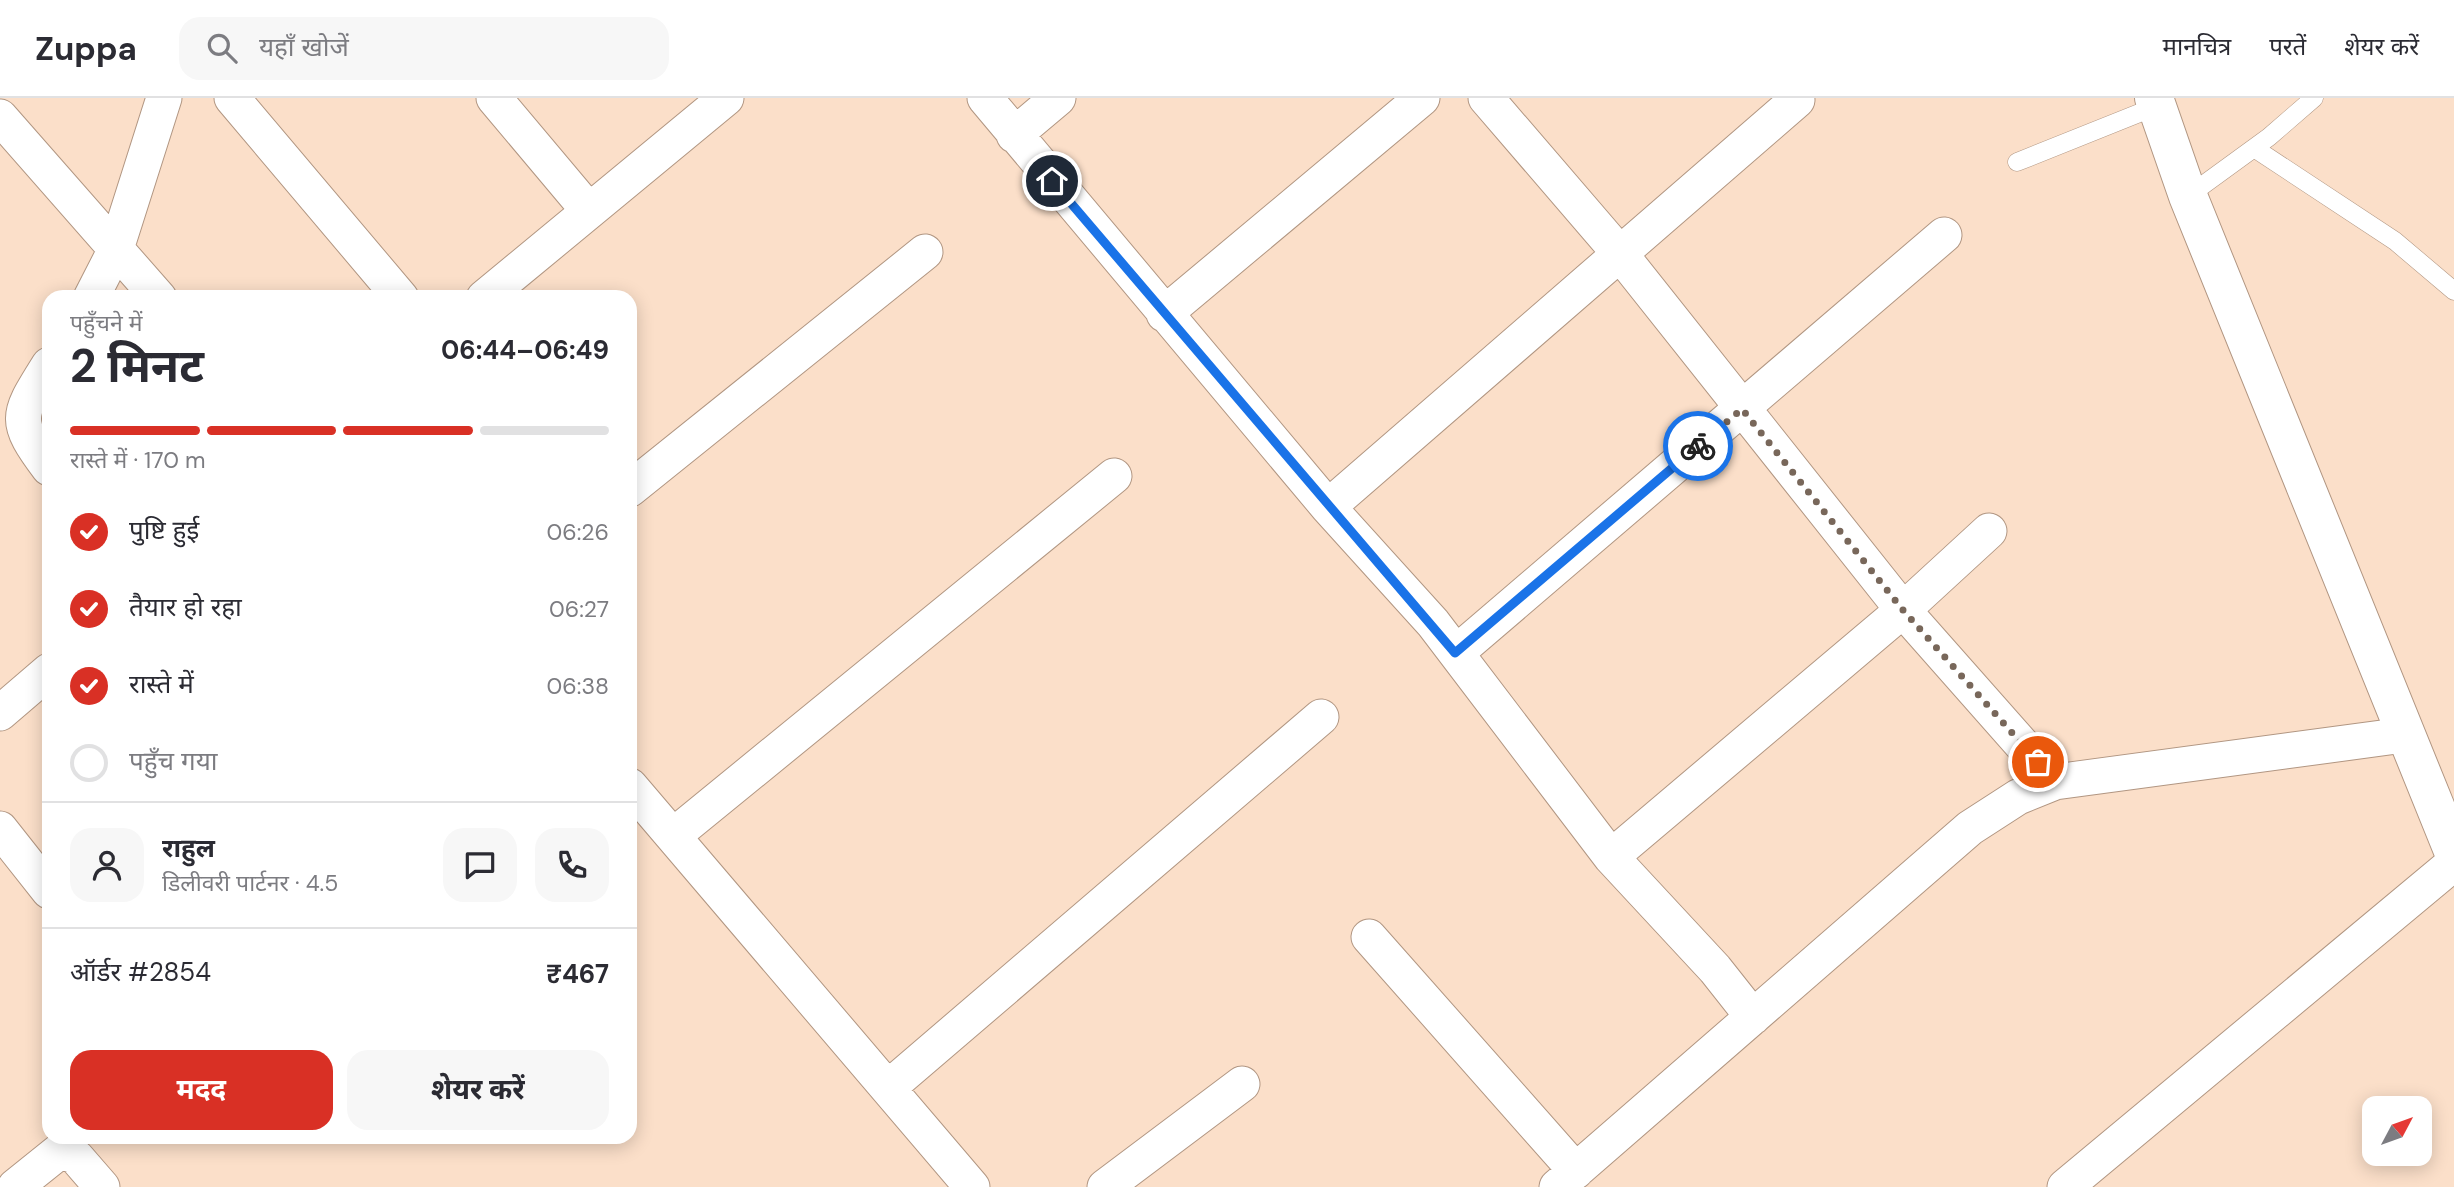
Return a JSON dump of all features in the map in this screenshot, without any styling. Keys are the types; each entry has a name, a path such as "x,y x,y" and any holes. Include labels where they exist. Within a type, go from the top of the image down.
{"street":[{"path":"95,290 116,249 164,98"},
{"path":"232,98 394,290"},
{"path":"494,98 589,211"},
{"path":"494,290 726,98"},
{"path":"985,98 1328,507 1433,623 1611,857 1715,969 1753,1017"},
{"path":"1014,135 1058,98"},
{"path":"1164,314 1422,98"},
{"path":"1486,98 1622,255 1903,610 2055,782"},
{"path":"1328,507 1622,255 1797,100"},
{"path":"2156,102 2188,195 2404,735 2454,853"},
{"path":"0,117 152,290"},
{"path":"1455,653 1944,235"},
{"path":"637,483 925,252"},
{"path":"24,429 22,415 26,402 42,376"},
{"path":"0,402 24,429 42,457"},
{"path":"673,836 1114,476"},
{"path":"1611,857 1903,610 1989,531"},
{"path":"0,713 42,677"},
{"path":"888,1088 1321,717"},
{"path":"1368,937 1567,1179 1970,828 2018,797 2055,782 2404,735"},
{"path":"637,794 972,1187"},
{"path":"0,829 42,882"},
{"path":"2065,1187 2454,863"},
{"path":"1105,1187 1242,1084"},
{"path":"15,1187 61,1150 76,1157 102,1187"}],"lane":[{"path":"2188,195 2254,148 2314,98"},
{"path":"2017,162 2156,102"},
{"path":"2254,148 2395,241 2454,291"}],"way so far":[{"path":"1698,446 1742,409 1903,610 2038,762"}],"route":[{"path":"1052,181 1328,507 1433,623 1455,653 1698,446"}]}
